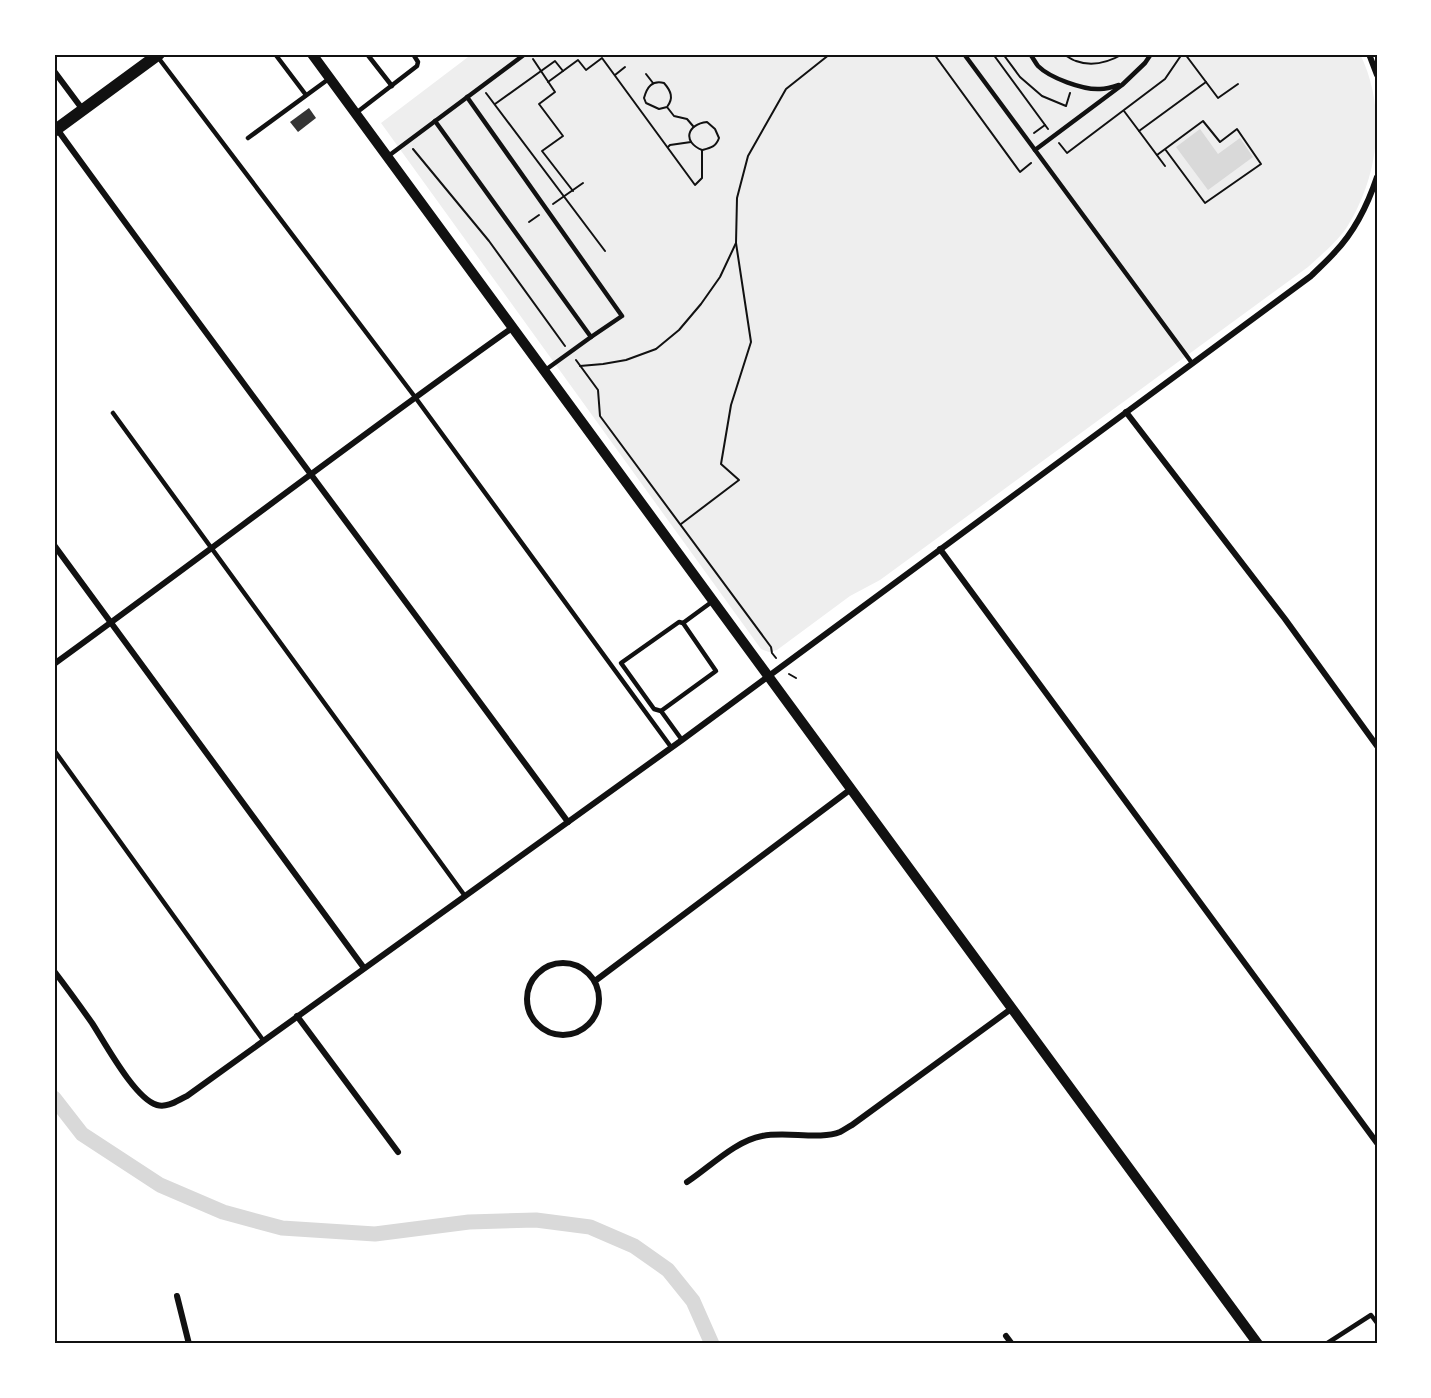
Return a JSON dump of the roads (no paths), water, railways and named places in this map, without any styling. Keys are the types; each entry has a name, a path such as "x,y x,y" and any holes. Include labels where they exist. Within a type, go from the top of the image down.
{"main road":[{"path":"55,130 158,55"}],"street":[{"path":"312,54 1258,1344"},
{"path":"1369,54 1377,75"},
{"path":"54,71 83,110"},
{"path":"55,130 568,822"},
{"path":"54,971 127,1076 146,1099 164,1106 187,1096 682,740 1311,276 1337,251 1357,223 1371,196 1377,177"},
{"path":"54,664 512,328"},
{"path":"1126,412 1284,619 1377,746"},
{"path":"54,545 364,968"},
{"path":"940,549 1377,1143"},
{"path":"595,981 851,789"},
{"path":"565,962 577,965 595,981 599,992 596,1015 580,1031 569,1035 546,1032 536,1025 529,1014 526,1002 527,990 532,978 541,969 565,962"},
{"path":"687,1182 737,1145 759,1136 776,1133 818,1135 838,1133 1011,1009"},
{"path":"297,1016 398,1152"},
{"path":"177,1296 189,1344"},
{"path":"1006,1335 1012,1344"},
{"path":"475,1344 506,1344"}],"lane":[{"path":"275,54 306,95"},
{"path":"368,54 392,86"},
{"path":"356,113 417,66 418,62 412,54"},
{"path":"387,157 525,54"},
{"path":"964,54 1192,363"},
{"path":"1030,54 1049,74 1064,81 1100,89 1122,85"},
{"path":"1035,150 1122,85 1151,54"},
{"path":"158,55 415,397 671,747"},
{"path":"248,138 330,78"},
{"path":"467,97 622,316 544,371"},
{"path":"435,121 591,337"},
{"path":"113,413 465,896"},
{"path":"682,740 661,711 654,709 621,663 713,601"},
{"path":"661,711 716,671 683,623"},
{"path":"54,750 263,1040"},
{"path":"1326,1344 1371,1315 1377,1323"}],"waterway":[{"path":"54,1098 82,1134 160,1185 223,1212 282,1228 375,1234 469,1222 536,1220 590,1227 634,1246 668,1270 693,1301 712,1344"}]}
